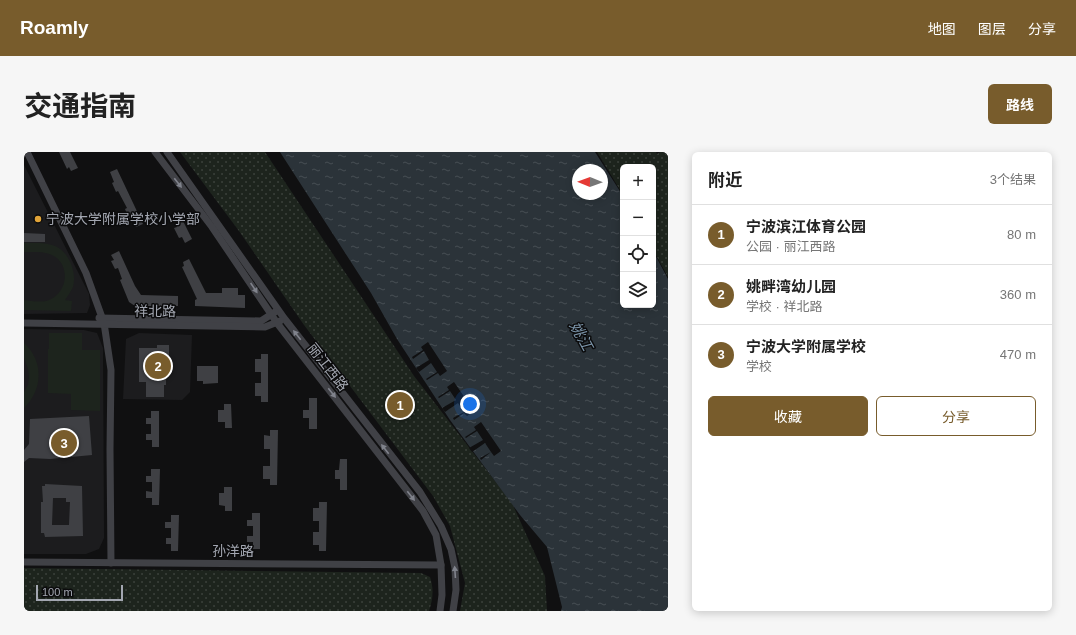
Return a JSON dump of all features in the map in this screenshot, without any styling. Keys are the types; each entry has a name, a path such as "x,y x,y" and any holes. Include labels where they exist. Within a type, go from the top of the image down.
{"street":[{"path":"27,152 86,273 103,321 111,370 111,563"},
{"name":"丽江西路","path":"155,152 212,227 277,323 423,511 436,535 441,565 442,595 440,611"},
{"name":"丽江西路","path":"167,152 278,310 420,492 441,526 451,550 455,568 456,590 453,611"},
{"name":"祥北路","path":"24,323 261,320 278,310"},
{"name":"祥北路","path":"24,318 265,327 277,323 284,318"},
{"name":"孙洋路","path":"24,562 441,565"}],"shaded area":[{"path":"180,152 265,152 414,376 512,503 545,576 547,611 460,611 465,583 450,526 433,496 304,325 239,231"},
{"path":"597,152 656,152 657,154 660,152 668,152 668,277 656,255 656,164 620,164 620,190 608,170 608,164 604,164"},
{"name":"宁波大学附属学校小学部","path":"24,165 89,294 90,305 87,313 24,314"},
{"path":"24,243 40,243 55,246 68,258 73,269 74,281 73,287 65,300 72,301 71,311 24,310 24,300 37,302 49,300 55,296 60,291 65,278 62,265 58,259 46,253 24,252"},
{"path":"24,329 84,330 97,333 103,348 104,538 99,549 86,554 24,554"},
{"path":"49,333 82,333 82,350 100,350 100,411 71,410 71,394 48,393"},
{"path":"139,333 192,335 190,392 182,400 123,399 126,339"},
{"path":"24,343 31,350 35,358 39,376 35,393 24,408 24,392 28,385 29,377 24,358"},
{"path":"24,568 421,573 430,577 432,594 429,611 24,611"}],"water":[{"name":"姚江","path":"280,152 595,152 603,164 572,164 572,200 608,200 608,172 620,191 620,308 656,308 656,257 668,279 668,611 561,611 562,607 547,547 520,515 450,420 397,339 371,293"}],"pier":[{"path":"428,342 447,371 440,376 438,373 427,380 426,379 437,372 431,363 419,372 416,368 429,360 424,351 413,359 412,357 423,350 421,347"},
{"path":"454,382 474,411 467,416 464,413 454,420 453,418 464,412 458,403 445,412 442,408 456,400 450,391 439,398 438,397 449,390 447,387"},
{"path":"481,422 501,451 494,456 485,443 472,452 469,448 483,440 477,431 466,438 465,437 476,430 474,427"},
{"path":"491,452 481,460 480,458"}],"building":[{"path":"59,152 70,152 78,168 71,171 69,167 67,169"},
{"path":"117,169 143,224 136,227 131,217 129,219 125,209 127,208 118,191 116,192 112,183 114,182 110,172"},
{"path":"181,217 192,239 185,243 182,237 179,238 174,228 177,227 174,221"},
{"path":"24,233 45,234 45,242 24,242"},
{"path":"119,251 135,286 141,295 178,296 178,306 135,306 129,302 120,280 122,279 118,268 115,269 111,261 114,260 111,255"},
{"path":"189,259 206,293 222,293 222,288 238,288 238,295 245,295 245,308 195,306 195,300 197,299 182,267 184,266 183,262"},
{"path":"157,345 169,345 169,375 166,375 164,397 146,397 146,382 139,382 139,348 157,348"},
{"path":"261,354 268,354 268,402 261,402 261,396 255,396 255,383 261,383 261,372 255,372 255,359 261,359"},
{"path":"197,366 218,366 218,383 203,384 203,381 197,381"},
{"path":"309,398 317,398 317,429 309,429 309,418 303,418 303,410 309,410"},
{"path":"224,404 231,404 232,428 225,428 225,422 218,422 218,410 224,410"},
{"path":"151,411 159,411 159,447 152,447 152,440 146,440 146,434 151,434 151,424 146,424 146,418 151,418"},
{"path":"89,416 92,455 50,459 29,458 24,462 24,450 29,444 30,419"},
{"path":"270,430 278,430 277,485 270,485 270,479 263,479 263,466 270,466 270,449 264,449 264,435 270,436"},
{"path":"340,459 347,459 347,490 340,490 340,479 335,479 335,470 339,470"},
{"path":"151,469 160,469 159,505 152,505 152,498 146,498 146,491 152,492 152,482 146,482 146,476 151,476"},
{"path":"45,484 82,486 83,536 45,537 44,533 41,533 41,502 43,502 42,486 45,486","holes":["53,498 66,498 66,502 70,502 69,525 52,525"]},
{"path":"224,487 232,487 232,511 225,511 225,506 219,505 219,493 224,493"},
{"path":"319,502 327,502 326,551 319,551 319,545 313,545 313,532 319,532 319,521 313,521 313,508 319,508"},
{"path":"252,513 260,513 260,549 253,549 253,542 247,542 247,536 253,536 253,526 247,526 247,520 252,520"},
{"path":"171,515 179,515 178,551 171,551 171,544 166,544 166,538 171,538 171,528 165,528 165,522 171,522"}],"place":[{"name":"宁波大学附属学校小学部","path":"38,219"},
{"name":"姚畔湾幼儿园","path":"158,366"},
{"name":"宁波滨江体育公园","path":"400,405"},
{"name":"宁波大学附属学校","path":"64,443"}]}
